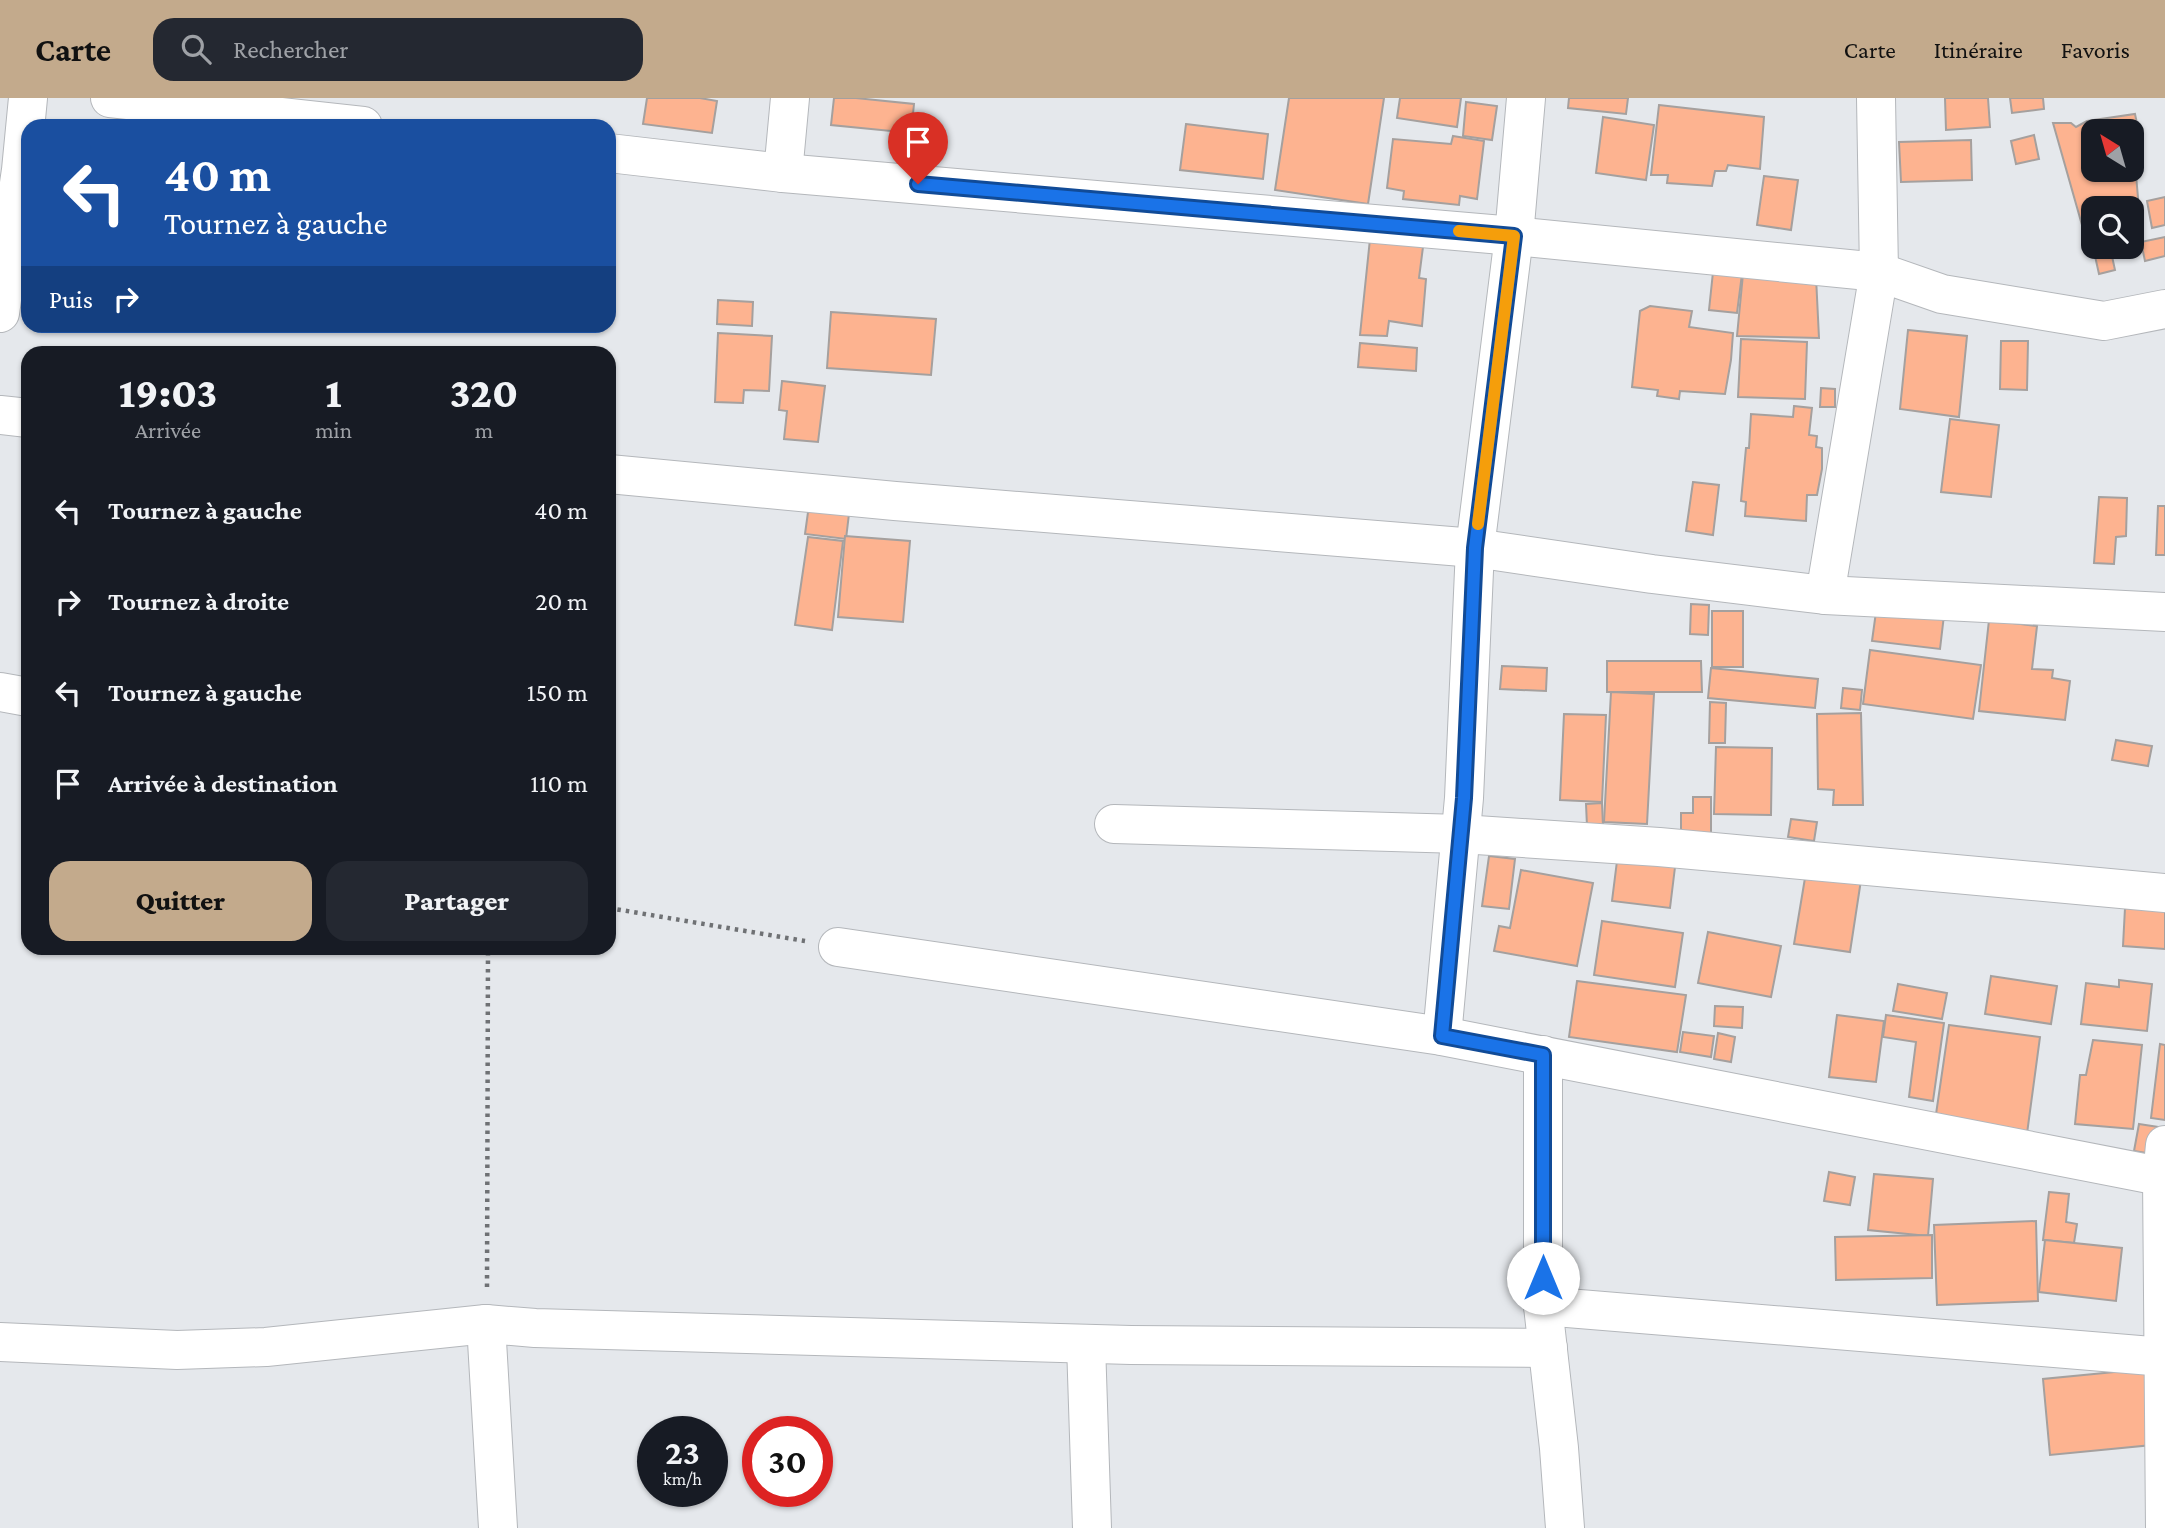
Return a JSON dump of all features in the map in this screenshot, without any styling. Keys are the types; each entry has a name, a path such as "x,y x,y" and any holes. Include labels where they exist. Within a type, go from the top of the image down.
{"street":[{"path":"23,119 28,98"},
{"path":"110,98 300,119"},
{"path":"783,173 790,98"},
{"path":"1442,1036 1461,834 1475,548 1514,236 1526,98"},
{"path":"1825,595 1879,272 1876,98"},
{"path":"0,313 11,169 21,127"},
{"path":"616,154 783,173 1514,236 1879,272 1942,294 2104,321 2165,309"},
{"path":"0,415 21,417"},
{"path":"616,475 909,502 1475,548 1652,574 1825,595 2165,611"},
{"path":"0,692 21,696"},
{"path":"1114,824 1461,834 1658,847 2165,892"},
{"path":"838,947 1442,1036 2164,1166 2165,1528"},
{"path":"1543,1055 1543,1306 1565,1528"},
{"path":"1543,1306 2164,1357"},
{"path":"0,1342 177,1350 266,1348 486,1324 536,1328 1086,1344 1548,1348"},
{"path":"486,1324 498,1528"},
{"path":"1086,1344 1092,1528"}],"path":[{"path":"616,909 838,947"},
{"path":"486,1324 488,955"}],"building":[{"path":"647,98 700,98 717,101 712,133 643,124"},
{"path":"834,98 914,104 911,133 831,125"},
{"path":"1289,98 1384,98 1368,204 1275,190"},
{"path":"1400,98 1461,98 1457,127 1397,118"},
{"path":"1569,98 1628,98 1626,114 1568,108"},
{"path":"1945,98 1988,98 1990,127 1946,130"},
{"path":"2010,98 2043,98 2044,109 2012,113"},
{"path":"1466,102 1497,106 1492,140 1463,136"},
{"path":"1659,105 1764,117 1760,169 1728,165 1726,171 1715,171 1712,186 1667,183 1668,175 1651,175"},
{"path":"2135,114 2136,119 2101,119"},
{"path":"1603,117 1654,125 1646,180 1596,173"},
{"path":"2053,123 2071,123 2076,127 2081,124 2081,182 2137,182 2138,196 2081,196 2081,221"},
{"path":"1186,124 1268,134 1263,179 1180,170"},
{"path":"2034,135 2039,159 2016,164 2011,141"},
{"path":"1453,136 1484,141 1477,199 1460,196 1459,205 1403,199 1404,191 1387,188 1393,139 1451,144"},
{"path":"1971,140 1972,180 1901,182 1899,142"},
{"path":"1764,176 1798,180 1791,230 1757,225"},
{"path":"2165,197 2165,225 2152,228 2147,201"},
{"path":"2165,237 2165,256 2145,261 2144,241"},
{"path":"1370,239 1423,247 1419,278 1426,279 1422,326 1389,321 1387,336 1360,335"},
{"path":"2096,259 2113,259 2115,270 2099,274"},
{"path":"1713,272 1742,274 1737,313 1709,310"},
{"path":"1743,274 1816,277 1819,338 1737,336"},
{"path":"718,300 753,302 752,326 717,324"},
{"path":"1650,306 1692,311 1689,327 1733,333 1725,394 1680,391 1679,399 1657,396 1658,390 1632,387 1640,311"},
{"path":"831,312 936,319 931,375 827,368"},
{"path":"1908,330 1967,336 1959,417 1900,409"},
{"path":"718,333 772,336 769,391 744,390 743,403 715,402"},
{"path":"1741,339 1807,342 1805,399 1738,397"},
{"path":"2001,341 2028,341 2027,390 2000,389"},
{"path":"1360,343 1417,348 1416,371 1358,367"},
{"path":"782,381 825,386 818,442 784,439 787,411 779,410"},
{"path":"1821,388 1835,389 1835,407 1820,407"},
{"path":"1794,406 1812,408 1809,435 1817,436 1816,447 1822,448 1822,469 1817,495 1807,495 1806,521 1745,516 1746,502 1741,501 1751,414 1793,417"},
{"path":"1950,419 1999,425 1991,497 1941,492"},
{"path":"813,476 853,480 846,539 805,534"},
{"path":"1693,482 1719,485 1713,535 1686,531"},
{"path":"2099,497 2127,498 2126,536 2116,537 2114,564 2094,563"},
{"path":"2158,506 2165,506 2165,555 2156,555"},
{"path":"845,536 910,541 903,622 838,617"},
{"path":"808,537 843,541 832,630 795,625"},
{"path":"1879,590 1946,598 1940,649 1872,641"},
{"path":"1691,604 1709,605 1708,635 1690,634"},
{"path":"1712,611 1743,611 1743,667 1712,667"},
{"path":"1989,620 2037,626 2032,669 2053,670 2052,678 2070,681 2065,720 1979,711"},
{"path":"1870,650 1981,665 1973,719 1863,704"},
{"path":"1607,661 1701,661 1702,692 1607,692"},
{"path":"1502,666 1547,668 1546,691 1500,689"},
{"path":"1711,668 1818,679 1815,708 1708,698"},
{"path":"1843,688 1862,690 1860,710 1841,708"},
{"path":"1611,692 1654,694 1647,824 1604,822"},
{"path":"1710,702 1726,703 1725,743 1709,743"},
{"path":"1861,713 1863,805 1833,805 1834,790 1818,789 1817,714"},
{"path":"1564,714 1606,715 1602,802 1560,800"},
{"path":"2116,740 2152,746 2148,766 2112,760"},
{"path":"1716,747 1772,748 1771,815 1714,814"},
{"path":"1693,797 1711,797 1711,833 1681,834 1681,813 1693,813"},
{"path":"1602,803 1603,826 1587,826 1586,804"},
{"path":"1791,819 1817,822 1814,841 1788,837"},
{"path":"1618,853 1676,859 1670,908 1612,901"},
{"path":"1489,856 1515,859 1509,909 1482,906"},
{"path":"1521,870 1593,883 1577,966 1494,951 1499,926 1510,928"},
{"path":"1806,872 1861,880 1850,952 1794,944"},
{"path":"2125,908 2165,910 2165,949 2123,946"},
{"path":"1602,921 1683,933 1675,987 1594,975"},
{"path":"1708,932 1781,946 1771,997 1698,983"},
{"path":"1991,976 2057,986 2051,1024 1985,1014"},
{"path":"2119,980 2152,984 2147,1031 2081,1024 2086,983 2119,987"},
{"path":"1577,981 1686,995 1677,1052 1569,1037"},
{"path":"1898,984 1947,993 1942,1019 1893,1011"},
{"path":"1715,1006 1743,1007 1742,1028 1714,1026"},
{"path":"1837,1015 1884,1021 1876,1082 1829,1077"},
{"path":"1886,1015 1944,1023 1933,1101 1909,1097 1916,1042 1883,1037"},
{"path":"1949,1025 2040,1037 2026,1141 1934,1128"},
{"path":"1683,1032 1714,1036 1711,1057 1680,1052"},
{"path":"1718,1033 1735,1037 1731,1062 1714,1059"},
{"path":"2093,1040 2142,1045 2133,1129 2075,1124 2080,1075 2086,1075"},
{"path":"2160,1044 2165,1045 2165,1120 2151,1118"},
{"path":"2139,1124 2165,1128 2165,1156 2134,1151"},
{"path":"1829,1172 1855,1177 1850,1205 1824,1201"},
{"path":"1874,1174 1933,1179 1928,1236 1868,1230"},
{"path":"2049,1192 2069,1194 2066,1222 2077,1224 2074,1243 2043,1240"},
{"path":"2036,1221 2038,1301 1937,1305 1934,1225"},
{"path":"1932,1235 1932,1278 1836,1280 1835,1237"},
{"path":"2045,1240 2122,1248 2116,1301 2039,1292"},
{"path":"2145,1369 2152,1445 2050,1455 2043,1379"}],"slow traffic":[{"path":"1459,231 1514,236 1478,524"}],"route":[{"path":"918,184 1514,236 1475,548 1464,798 1442,1036 1543,1055 1543,1278"}]}
